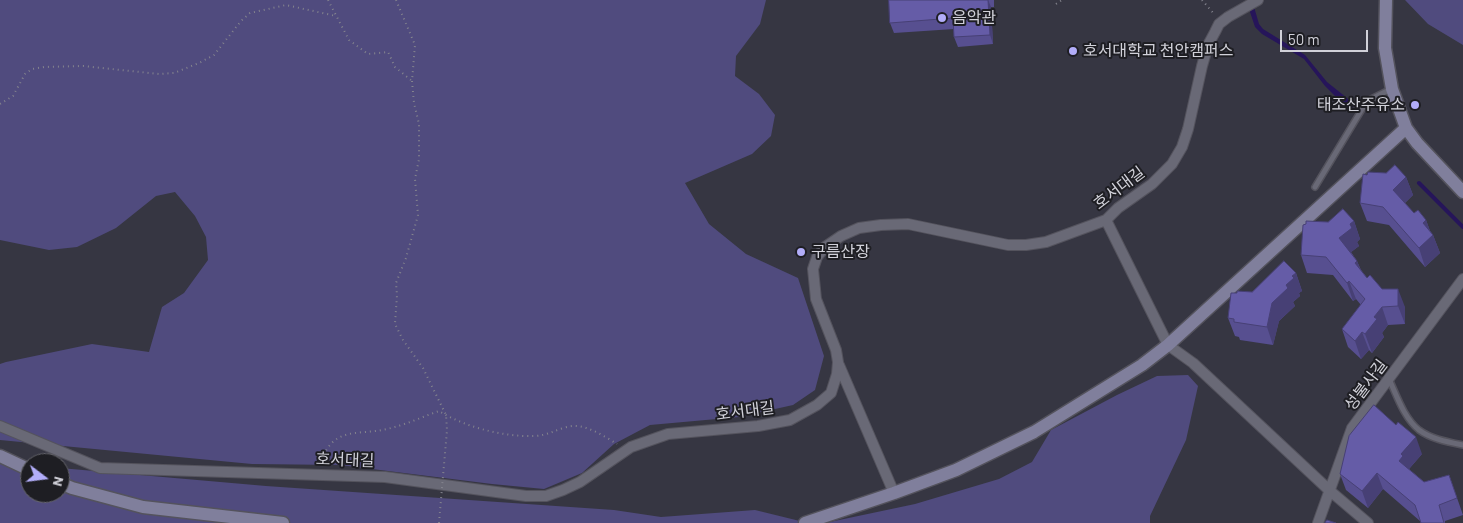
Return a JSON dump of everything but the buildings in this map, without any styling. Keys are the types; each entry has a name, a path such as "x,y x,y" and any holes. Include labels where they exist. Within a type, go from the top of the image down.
{"street":[{"name":"호서대길","path":"0,426 100,468 385,477 526,496 546,496 580,482 626,450 642,442 668,434 758,426 790,420 817,405 831,393 837,374 836,350 816,299 813,269 817,257 825,247 841,236 859,228 881,224 908,224 1008,245 1026,245 1046,242 1106,220 1118,208 1152,184 1172,164 1182,147 1208,45 1219,24 1242,8 1258,0"},
{"path":"1386,0 1385,48 1392,89 1406,128 1417,143 1463,192"},
{"path":"805,523 956,470 1034,432 1142,365 1168,345 1406,128"},
{"path":"1106,220 1168,345 1193,363 1329,490 1368,523"},
{"name":"성불사길","path":"1318,523 1352,428 1463,279"},
{"path":"838,362 894,493"},
{"path":"0,456 20,465"},
{"path":"70,487 143,507 283,523"}],"lane":[{"path":"1315,186 1367,101 1392,89"},
{"path":"1389,379 1404,410 1418,430 1431,437 1463,445"}],"path":[{"path":"328,0 349,40 368,54 388,52 395,67 412,81"},
{"path":"396,0 415,45 412,81 414,103 419,124 419,159 415,179 418,215 406,258 396,283 395,324 403,340 422,368 446,415 447,430 439,523"},
{"path":"1056,4 1062,0"},
{"path":"1202,0 1214,13 1219,24"},
{"path":"0,104 13,96 25,74 32,69 84,66 159,74 174,73 199,63 214,54 250,13 286,5 336,16"},
{"path":"314,474 320,466 324,454 344,434 387,429 439,411 490,432 534,436 549,434 568,426 579,427 604,437 626,450"}],"shaded area":[{"path":"0,0 766,0 760,24 736,56 735,76 759,94 775,115 771,136 752,154 685,183 709,224 746,254 798,278 824,356 815,390 793,405 739,417 650,425 614,444 582,473 544,489 340,465 252,464 0,440 0,364 92,344 149,352 162,307 184,293 208,260 206,237 195,216 175,192 156,196 116,228 77,247 49,250 0,240"},
{"path":"1246,0 1252,0 1259,24 1263,29 1305,55 1327,82 1347,98 1353,106 1350,111 1325,86 1304,59 1262,34 1255,27"},
{"path":"1405,0 1463,0 1463,45 1428,24"},
{"path":"1188,375 1198,386 1186,440 1150,516 1150,523 825,523 915,504 999,479 1032,462 1051,430 1157,376"},
{"path":"0,463 20,464 20,503 70,503 70,469 266,486 614,510 661,517 755,510 808,523 0,523"}],"waterway":[{"path":"1419,183 1463,227"}],"place":[{"name":"음악관","path":"942,18"},
{"name":"호서대학교 천안캠퍼스","path":"1073,51"},
{"name":"태조산주유소","path":"1415,105"},
{"name":"구름산장","path":"801,252"}]}
